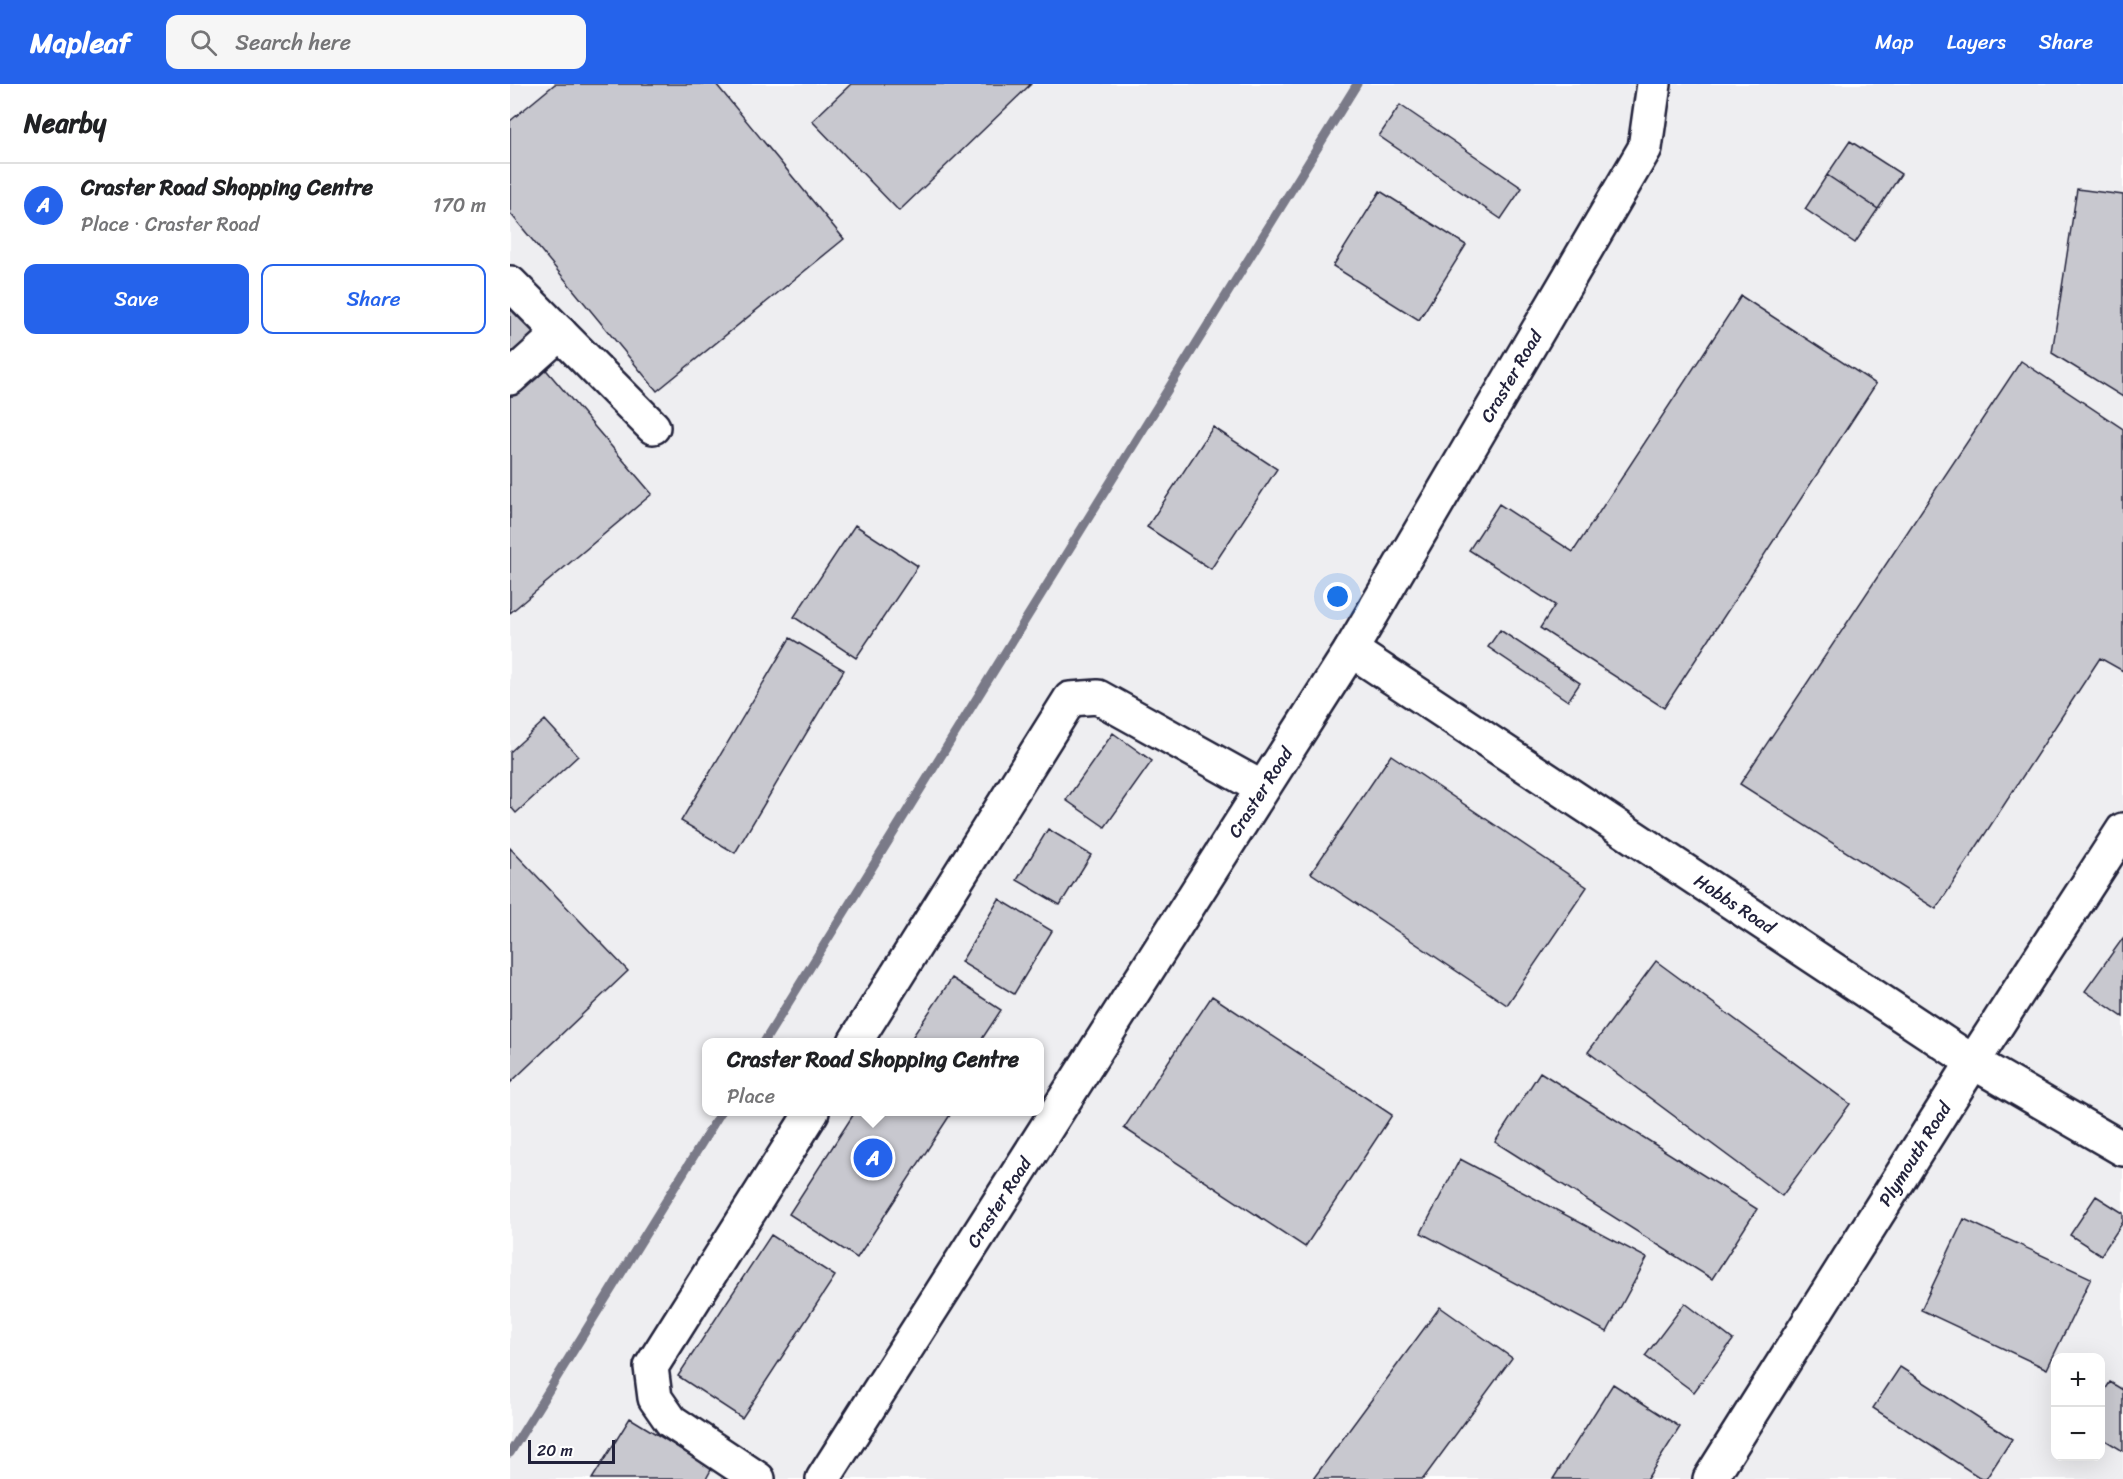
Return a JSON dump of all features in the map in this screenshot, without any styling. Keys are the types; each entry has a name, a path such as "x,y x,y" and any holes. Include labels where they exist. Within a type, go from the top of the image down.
{"street":[{"name":"Craster Road","path":"823,1479 1351,650 1645,148 1654,84"},
{"path":"510,283 653,427"},
{"path":"510,378 560,333"},
{"name":"Hobbs Road","path":"1351,650 1973,1062 2123,1149"},
{"path":"858,1038 1070,699 1098,697 1262,789"},
{"name":"Plymouth Road","path":"1710,1479 1973,1062 2123,830"},
{"path":"758,1479 671,1421 655,1398 651,1367 809,1116"}],"shaded area":[{"path":"510,84 2123,84 2123,1479 510,1479"}],"building":[{"path":"555,84 716,84 844,239 657,391 510,213 510,121"},
{"path":"851,84 1031,84 899,211 812,121"},
{"path":"1400,105 1522,188 1501,219 1379,136"},
{"path":"1850,141 1901,174 1878,209 1827,175"},
{"path":"1827,175 1878,209 1855,243 1805,209"},
{"path":"2077,189 2123,195 2123,397 2052,353"},
{"path":"1380,191 1466,245 1419,320 1333,266"},
{"path":"1741,296 1876,384 1664,708 1540,628 1555,605 1469,550 1499,504 1573,552"},
{"path":"510,300 542,335 510,363"},
{"path":"2021,361 2123,429 2123,671 2100,658 1936,909 1740,784"},
{"path":"542,365 652,494 510,613 510,392"},
{"path":"1213,427 1277,469 1211,569 1147,527"},
{"path":"855,525 918,566 856,658 794,617"},
{"path":"1500,630 1580,683 1568,701 1488,647"},
{"path":"790,638 844,670 735,853 681,821"},
{"path":"545,720 578,756 516,813 510,806 510,752"},
{"path":"1113,733 1152,761 1105,827 1066,800"},
{"path":"1391,755 1587,887 1507,1005 1311,873"},
{"path":"1048,829 1091,855 1060,905 1017,880"},
{"path":"510,848 628,971 510,1083"},
{"path":"999,899 1052,931 1014,994 961,962"},
{"path":"2123,938 2123,1017 2085,991"},
{"path":"1656,961 1850,1104 1782,1196 1588,1052"},
{"path":"952,978 1001,1010 983,1038 912,1038"},
{"path":"1212,996 1392,1115 1305,1247 1124,1128"},
{"path":"1540,1072 1757,1209 1712,1279 1495,1142"},
{"path":"852,1116 949,1116 857,1258 789,1214"},
{"path":"1460,1159 1647,1258 1607,1332 1421,1233"},
{"path":"2096,1196 2123,1213 2123,1222 2101,1255 2070,1235"},
{"path":"1964,1219 2091,1278 2055,1353 2051,1353 2051,1361 2047,1369 1921,1310"},
{"path":"771,1235 835,1276 742,1418 678,1376"},
{"path":"1685,1303 1733,1340 1694,1392 1645,1356"},
{"path":"1440,1307 1512,1358 1423,1479 1313,1479"},
{"path":"1900,1367 2012,1439 1986,1479 1982,1479 1873,1408"},
{"path":"2110,1382 2123,1390 2123,1451 2105,1440 2105,1390"},
{"path":"1613,1384 1680,1427 1647,1479 1553,1479"},
{"path":"630,1418 712,1468 706,1479 592,1479"}],"waterway":[{"path":"766,1038 1357,84"},
{"path":"510,1453 719,1116"}],"place":[{"name":"Craster Road Shopping Centre","path":"873,1158"}]}
